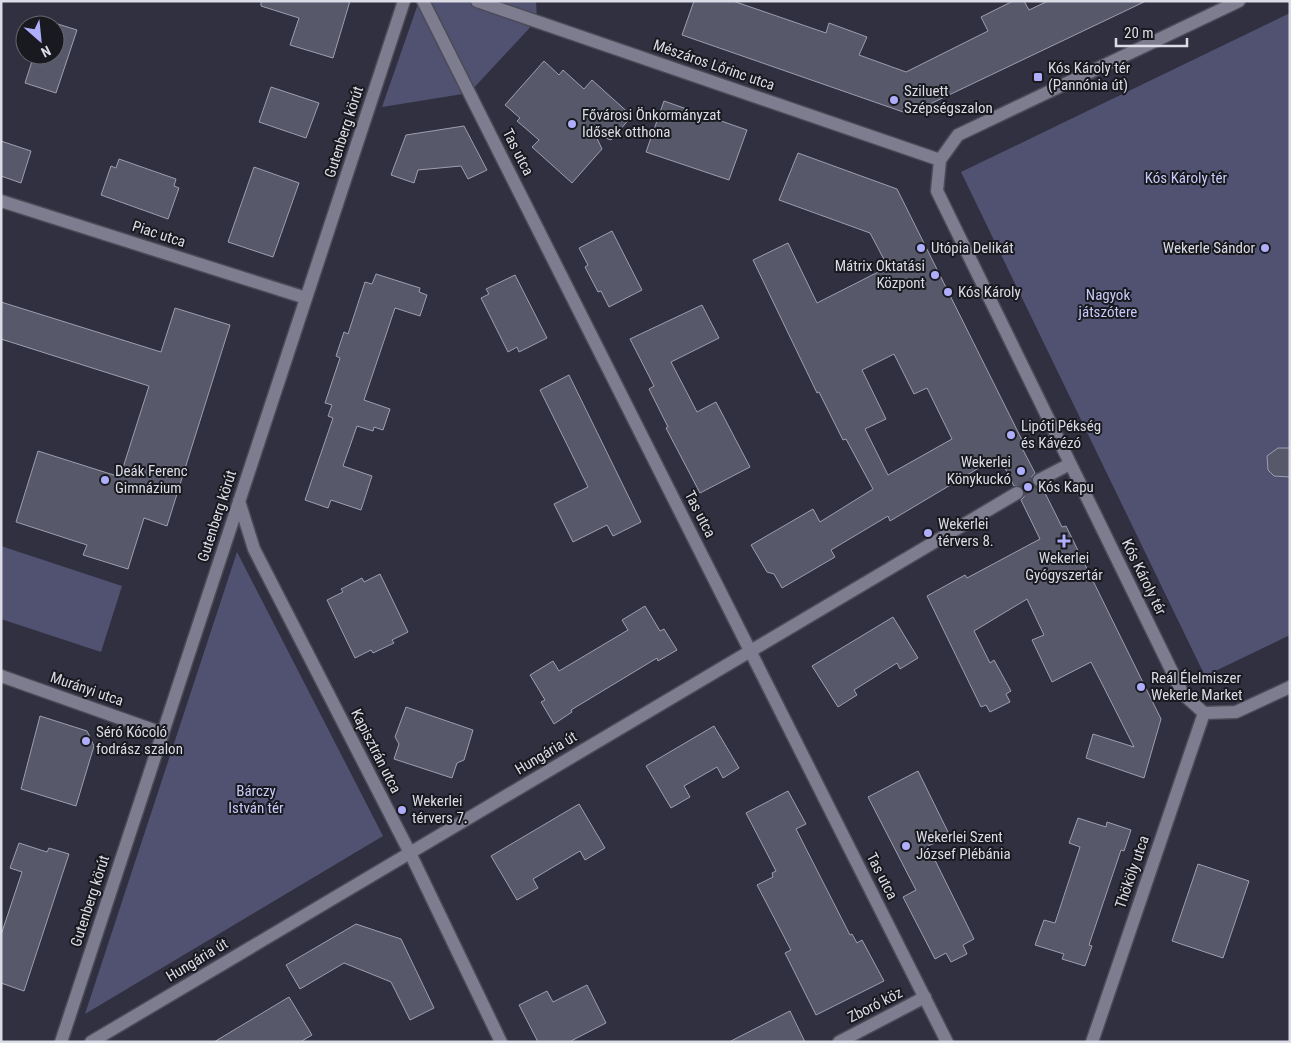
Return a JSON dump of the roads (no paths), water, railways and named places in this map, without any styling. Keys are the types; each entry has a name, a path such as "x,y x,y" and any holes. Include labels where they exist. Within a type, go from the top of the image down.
{"street":[{"name":"Gutenberg körút","path":"60,1042 404,1"},
{"name":"Tas utca","path":"423,1 947,1042"},
{"name":"Mészáros Lőrinc utca","path":"477,1 940,160"},
{"path":"940,160 958,135 1214,7 1239,1"},
{"name":"Kós Károly tér","path":"940,160 937,191 1183,694 1204,713"},
{"name":"Piac utca","path":"1,201 306,298"},
{"path":"1039,480 1070,464"},
{"name":"Hungária út","path":"91,1042 1017,493"},
{"name":"Kapisztrán utca","path":"239,501 254,549 410,852 501,1042"},
{"name":"Murányi utca","path":"1,676 162,733"},
{"path":"1204,713 1236,712 1290,687"},
{"name":"Thököly utca","path":"1092,1042 1204,713"},
{"name":"Zboró köz","path":"839,1042 925,997"}],"tunnel":[{"path":"1017,493 1039,480"}],"place":[{"name":"Kós Károly tér (Pannónia út)","path":"1038,77"},
{"name":"Sziluett Szépségszalon","path":"894,100"},
{"name":"Fővárosi Önkormányzat Idősek otthona","path":"572,124"},
{"name":"Utópia Delikát","path":"921,248"},
{"name":"Wekerle Sándor","path":"1265,248"},
{"name":"Mátrix Oktatási Központ","path":"935,275"},
{"name":"Kós Károly","path":"948,292"},
{"name":"Lipóti Pékség és Kávézó","path":"1011,435"},
{"name":"Wekerlei Könykuckó","path":"1021,471"},
{"name":"Deák Ferenc Gimnázium","path":"105,480"},
{"name":"Kós Kapu","path":"1028,487"},
{"name":"Wekerlei térvers 8.","path":"928,533"},
{"name":"Wekerlei Gyógyszertár","path":"1064,541"},
{"name":"Reál Élelmiszer Wekerle Market","path":"1141,687"},
{"name":"Séró Kócoló fodrász szalon","path":"86,741"},
{"name":"Wekerlei térvers 7.","path":"402,810"},
{"name":"Wekerlei Szent József Plébánia","path":"906,846"}],"park label":[{"name":"Nagyok játszótere","path":"1108,304"},
{"name":"Bárczy István tér","path":"256,800"}]}
